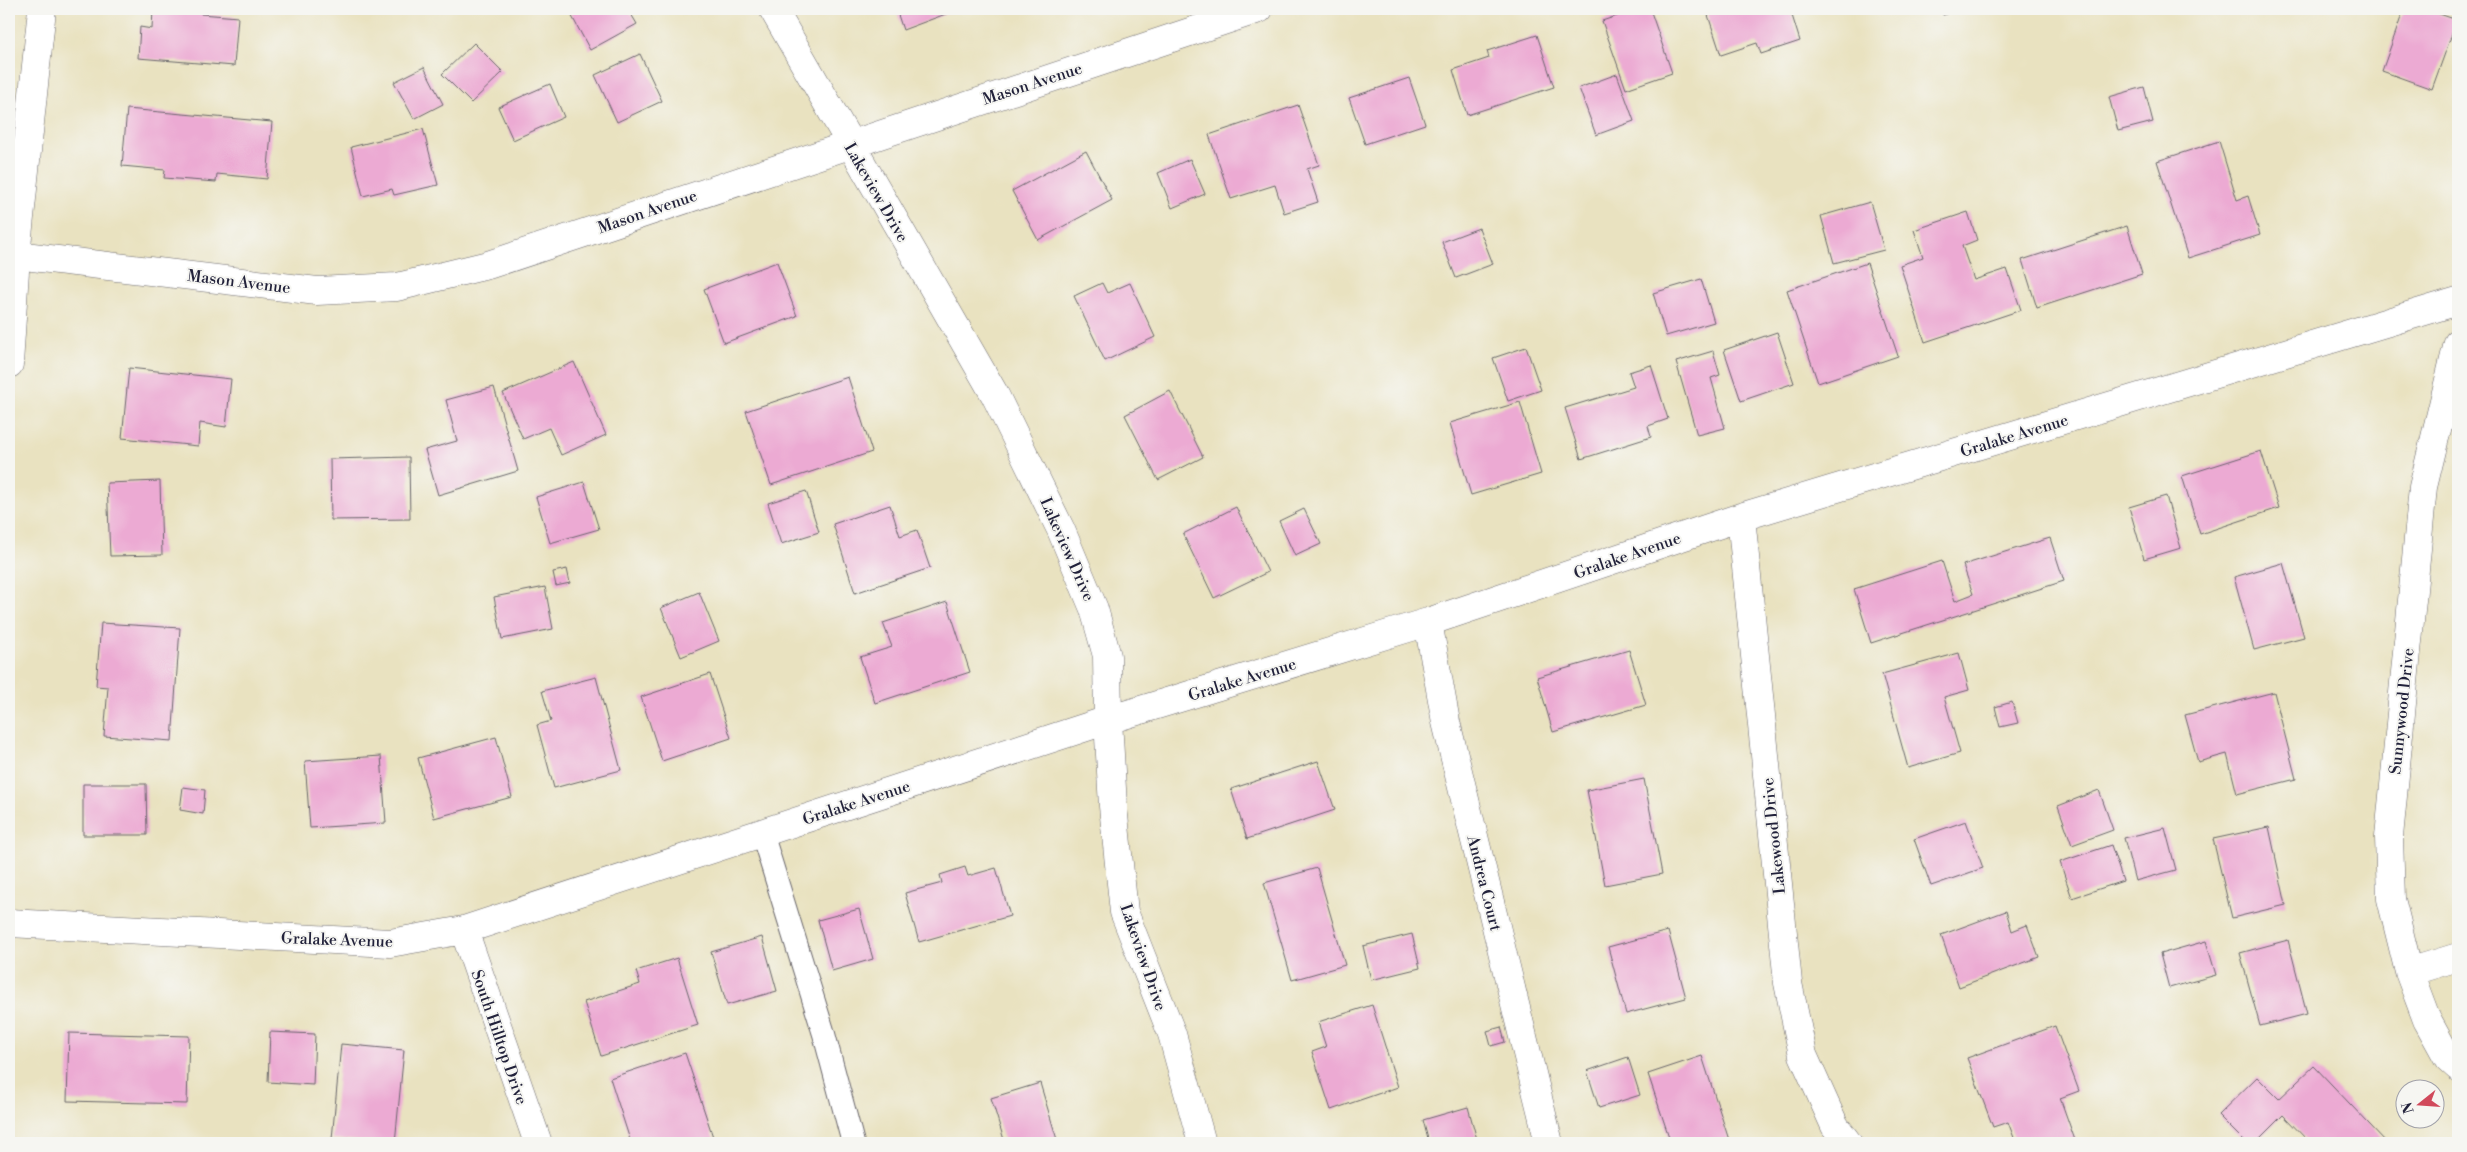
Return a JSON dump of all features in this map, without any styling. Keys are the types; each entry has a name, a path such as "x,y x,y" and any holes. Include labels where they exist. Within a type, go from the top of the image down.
{"street":[{"path":"9,364 16,255 42,9"},
{"name":"Lakeview Drive","path":"773,9 995,395 1061,530 1094,609 1107,656 1108,720 1124,912 1172,1034 1202,1137 1202,1143"},
{"name":"Mason Avenue","path":"16,255 317,290 397,287 488,265 849,143 1260,9"},
{"name":"Gralake Avenue","path":"9,923 390,943 464,930 1108,720 1428,622 1741,517 2458,301"},
{"name":"Sunnywood Drive","path":"2458,343 2423,487 2389,837 2391,899 2409,972 2427,1020 2448,1058 2458,1067"},
{"name":"Lakewood Drive","path":"1741,517 1788,983 1803,1055 1835,1126 1848,1143"},
{"name":"Andrea Court","path":"1428,622 1446,722 1549,1143"},
{"name":"South Hilltop Drive","path":"464,930 538,1143"},
{"path":"2409,972 2458,957"}],"lane":[{"path":"762,833 824,1034 853,1143"}],"building":[{"path":"153,9 201,9 201,14 238,17 234,66 138,58 140,27 152,29"},
{"path":"568,9 628,9 637,24 590,50"},
{"path":"896,9 959,9 903,30"},
{"path":"1638,9 1650,9 1672,73 1626,89 1602,21"},
{"path":"1706,9 1790,9 1800,41 1761,54 1757,43 1721,55"},
{"path":"1941,9 1964,9 1943,15"},
{"path":"2404,9 2425,9 2457,20 2432,89 2382,71"},
{"path":"1537,35 1554,87 1467,115 1453,70 1489,58 1487,51"},
{"path":"474,43 503,72 471,103 442,74"},
{"path":"640,54 662,101 617,122 595,75"},
{"path":"424,67 443,104 414,119 394,82"},
{"path":"1617,74 1634,121 1596,135 1579,88"},
{"path":"1409,78 1425,124 1365,144 1349,98"},
{"path":"550,84 564,117 513,140 498,107"},
{"path":"2144,87 2153,122 2118,131 2109,97"},
{"path":"1298,105 1319,165 1307,169 1318,202 1284,213 1275,185 1231,199 1209,135"},
{"path":"127,109 272,122 267,179 217,174 216,182 164,178 165,170 122,166"},
{"path":"423,129 438,185 394,195 392,189 363,196 351,147"},
{"path":"2219,141 2237,200 2248,196 2260,235 2188,258 2157,161"},
{"path":"1086,151 1112,200 1038,240 1012,191"},
{"path":"1190,159 1205,194 1172,208 1158,173"},
{"path":"1870,202 1884,250 1834,263 1821,216"},
{"path":"1968,212 1977,240 1962,246 1974,280 2007,269 2021,310 1925,342 1900,265 1923,257 1914,230"},
{"path":"2127,226 2142,274 2037,308 2022,260"},
{"path":"1479,228 1493,264 1456,278 1442,242"},
{"path":"777,262 797,316 724,343 704,289"},
{"path":"1867,263 1898,356 1818,383 1787,290"},
{"path":"1701,279 1714,322 1666,336 1653,293"},
{"path":"1102,283 1107,293 1130,283 1155,337 1105,361 1074,296"},
{"path":"1777,332 1794,383 1741,401 1724,350"},
{"path":"1526,347 1541,390 1508,401 1493,358"},
{"path":"1713,351 1720,375 1711,378 1725,428 1697,435 1676,362"},
{"path":"574,362 606,435 561,455 549,428 523,439 503,393"},
{"path":"1651,365 1668,419 1648,426 1651,437 1581,459 1565,408 1634,387 1629,372"},
{"path":"129,368 231,379 226,427 200,423 198,446 122,438"},
{"path":"848,377 872,452 771,485 746,411"},
{"path":"494,387 518,471 438,495 425,450 457,441 446,400"},
{"path":"1170,391 1203,457 1158,480 1125,415"},
{"path":"1520,402 1541,474 1471,495 1450,423"},
{"path":"2261,451 2279,508 2200,534 2182,476"},
{"path":"409,457 410,519 331,520 330,459"},
{"path":"160,481 162,555 110,556 107,483"},
{"path":"584,482 599,529 550,543 536,497"},
{"path":"806,491 819,532 781,544 768,503"},
{"path":"2166,496 2181,548 2144,559 2129,507"},
{"path":"890,505 900,536 917,530 930,568 855,593 833,524"},
{"path":"1236,507 1268,572 1214,598 1183,534"},
{"path":"1304,509 1321,544 1295,556 1279,521"},
{"path":"2050,538 2064,581 1871,643 1854,589 1942,561 1955,601 1973,594 1963,565"},
{"path":"2283,563 2304,637 2254,650 2234,577"},
{"path":"567,569 570,583 556,586 553,572"},
{"path":"545,587 553,629 502,639 494,597"},
{"path":"699,592 719,641 681,657 661,608"},
{"path":"947,602 970,672 875,703 860,657 892,647 883,623"},
{"path":"101,623 180,628 172,741 104,736 108,687 96,686"},
{"path":"1629,650 1646,705 1553,732 1537,677"},
{"path":"1959,653 1969,690 1944,697 1960,753 1908,768 1882,674"},
{"path":"710,674 731,738 662,761 641,697"},
{"path":"596,677 621,770 554,788 537,725 551,721 542,691"},
{"path":"2274,692 2296,779 2237,794 2227,754 2198,762 2185,715"},
{"path":"2012,702 2018,723 2000,727 1995,707"},
{"path":"496,737 512,797 434,818 418,758"},
{"path":"381,756 386,823 310,828 305,761"},
{"path":"1318,761 1335,810 1247,839 1231,789"},
{"path":"1644,779 1662,874 1605,885 1587,790"},
{"path":"83,784 146,784 147,835 83,835"},
{"path":"183,787 205,790 203,814 180,810"},
{"path":"2099,790 2113,830 2072,845 2058,806"},
{"path":"1966,821 1983,868 1931,886 1914,839"},
{"path":"2269,827 2286,905 2232,918 2213,839"},
{"path":"2165,828 2176,870 2135,881 2124,838"},
{"path":"2111,845 2123,881 2072,898 2060,862"},
{"path":"965,867 968,876 996,868 1010,916 919,942 905,893 942,883 940,875"},
{"path":"1317,868 1345,965 1292,980 1264,883"},
{"path":"859,909 873,959 832,971 818,920"},
{"path":"2006,911 2012,931 2027,925 2039,957 1959,987 1941,935"},
{"path":"1668,931 1686,998 1626,1014 1608,947"},
{"path":"1412,934 1420,968 1371,980 1363,946"},
{"path":"762,937 777,991 727,1005 711,952"},
{"path":"2288,940 2307,1014 2260,1026 2240,953"},
{"path":"2206,941 2216,975 2169,988 2160,954"},
{"path":"677,958 698,1025 601,1056 584,1002 640,984 636,971"},
{"path":"1372,1005 1398,1087 1331,1110 1312,1052 1326,1047 1318,1022"},
{"path":"2055,1026 2079,1091 2060,1098 2076,1143 2016,1143 2008,1122 1993,1127 1967,1058"},
{"path":"1501,1027 1505,1042 1491,1046 1487,1031"},
{"path":"270,1032 315,1034 313,1085 268,1082"},
{"path":"69,1033 189,1036 187,1104 67,1101"},
{"path":"341,1044 404,1050 395,1143 332,1139"},
{"path":"685,1053 715,1143 631,1143 610,1078"},
{"path":"1702,1056 1729,1140 1720,1143 1671,1143 1648,1074"},
{"path":"1628,1057 1640,1095 1599,1108 1587,1071"},
{"path":"2314,1066 2387,1143 2310,1143 2283,1115 2255,1143 2246,1143 2218,1115 2257,1077 2279,1099"},
{"path":"1040,1083 1058,1143 1005,1143 991,1098"},
{"path":"1468,1107 1478,1143 1429,1143 1423,1120"}]}
